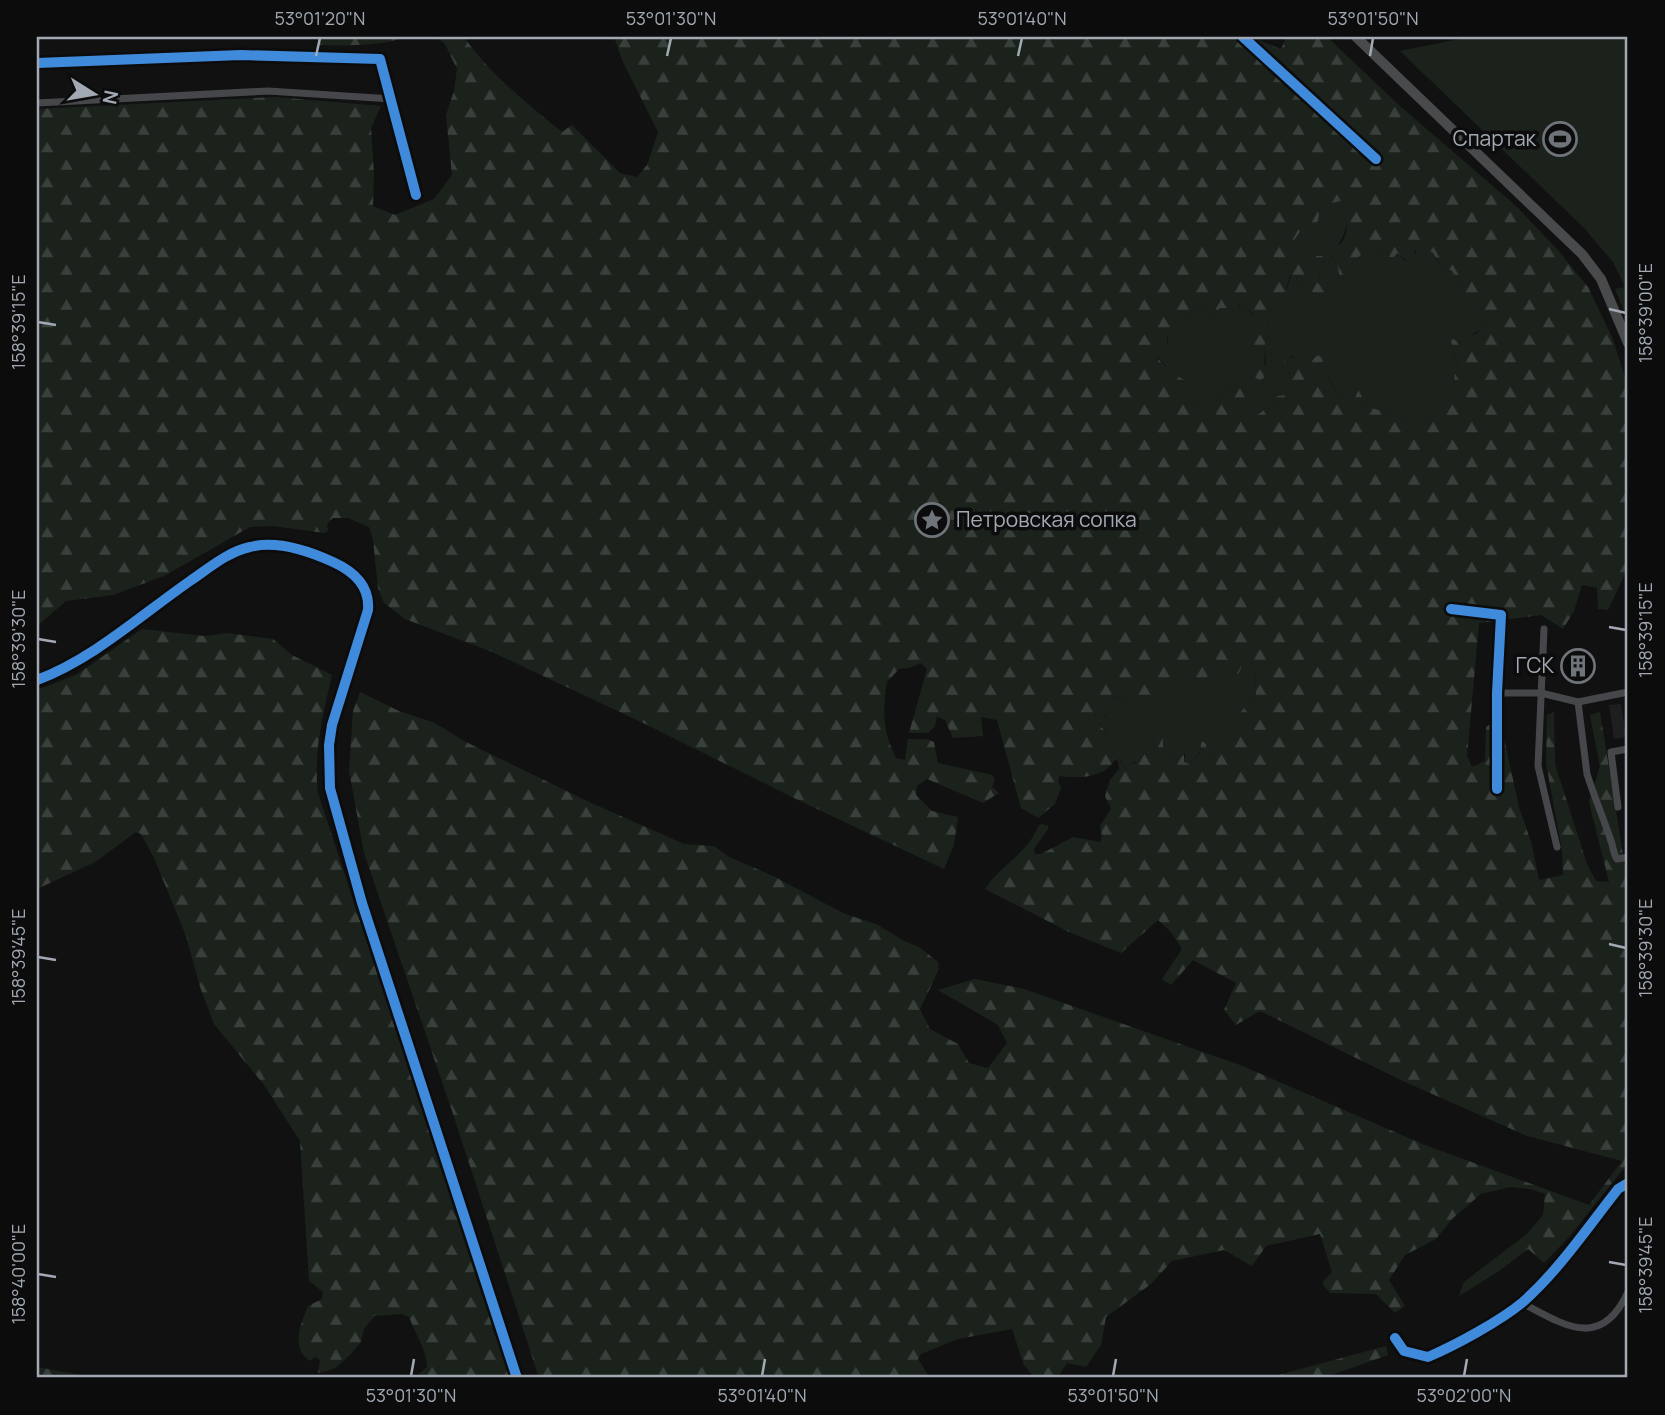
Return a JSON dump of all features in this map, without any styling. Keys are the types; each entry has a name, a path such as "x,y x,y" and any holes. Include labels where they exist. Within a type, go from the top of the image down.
{"main road":[{"path":"1356,37 1582,254 1601,279 1628,343"}],"street":[{"path":"1243,37 1376,159"},
{"path":"37,63 241,55 380,59 416,195"},
{"path":"37,103 268,92 392,99"},
{"path":"37,680 66,667 218,562 249,547 271,545 309,552 346,568 361,582 367,595 368,610 337,704 330,735 330,788 362,903 517,1378"},
{"path":"1451,609 1501,615 1497,693 1497,789"},
{"path":"1544,629 1538,766 1557,847"},
{"path":"1497,693 1541,694 1578,702 1628,692"},
{"path":"1578,702 1590,785 1614,855 1617,859 1628,858"},
{"path":"1618,807 1611,752 1628,749"},
{"path":"1395,1338 1404,1351 1429,1357 1463,1340 1522,1303 1558,1264 1618,1189 1628,1183"},
{"path":"1522,1303 1575,1329 1595,1327 1608,1321 1621,1308 1628,1292"}],"shaded area":[{"path":"1621,704 1626,737 1614,739 1609,705"}],"green space":[{"path":"319,37 407,37 374,44 318,45"},
{"path":"436,37 464,37 497,76 562,132 572,125 620,173 637,177 647,165 658,132 623,62 614,37 1250,37 1281,49 1285,37 1327,37 1400,106 1516,206 1557,249 1588,287 1612,337 1628,386 1628,574 1625,574 1608,610 1598,609 1597,588 1582,585 1574,611 1563,629 1541,615 1479,623 1467,756 1472,767 1485,761 1486,727 1495,721 1503,733 1539,880 1563,875 1562,851 1546,763 1547,715 1554,712 1555,764 1587,864 1596,881 1609,882 1589,802 1600,766 1590,715 1600,712 1628,885 1628,1163 1569,1237 1544,1263 1528,1249 1459,1296 1464,1282 1527,1234 1543,1215 1545,1194 1531,1189 1510,1187 1481,1194 1453,1218 1436,1239 1405,1255 1389,1280 1405,1306 1395,1313 1376,1294 1330,1293 1322,1283 1332,1272 1320,1234 1266,1246 1252,1266 1224,1250 1172,1261 1151,1284 1106,1317 1101,1345 1086,1367 1067,1363 1057,1378 1035,1378 1024,1365 1012,1329 958,1339 921,1354 918,1359 930,1378 539,1378 364,853 349,771 353,711 360,692 399,711 435,723 464,741 587,801 684,844 714,846 729,857 773,876 845,914 876,924 919,947 938,962 939,969 920,1009 930,1029 958,1044 969,1063 988,1068 1007,1043 998,1025 938,990 975,979 1024,989 1240,1065 1425,1145 1589,1205 1622,1161 1527,1136 1403,1081 1260,1011 1236,1025 1224,1010 1236,983 1193,960 1171,985 1162,979 1182,949 1171,932 1158,920 1121,953 1069,932 985,889 1021,852 1039,825 1048,826 1048,829 1034,849 1035,854 1041,854 1073,837 1100,842 1100,826 1111,809 1105,796 1110,780 1119,769 1118,761 1115,760 1104,771 1090,776 1059,776 1061,788 1055,804 1038,818 1021,808 997,720 981,717 983,736 953,738 945,720 937,716 935,726 928,733 909,733 927,669 921,663 899,669 887,682 885,721 888,740 896,758 905,760 908,739 927,739 934,742 938,763 992,775 995,780 992,787 999,793 983,803 927,779 917,786 916,795 932,811 958,817 954,845 944,869 490,651 405,619 384,603 378,588 369,527 348,518 333,518 327,524 328,531 325,533 273,526 250,527 164,576 113,595 66,601 37,626 37,109 275,97 381,106 371,128 373,206 395,215 434,199 452,175 446,115 454,91 457,69 445,44","holes":["1340,201 1346,211 1346,233 1342,242 1329,253 1338,266 1339,278 1349,273 1349,266 1365,251 1376,254 1383,247 1387,256 1393,258 1397,253 1409,262 1414,260 1415,250 1422,248 1433,253 1442,268 1452,271 1463,292 1484,312 1486,322 1483,329 1460,343 1453,339 1451,341 1458,368 1448,401 1427,423 1401,420 1393,414 1361,405 1363,391 1360,387 1353,402 1347,401 1336,392 1327,373 1322,372 1319,364 1323,363 1322,358 1318,355 1309,362 1309,366 1301,368 1295,358 1285,356 1284,363 1290,374 1283,381 1288,387 1286,395 1277,396 1272,410 1266,408 1259,414 1246,418 1248,403 1239,386 1229,385 1228,390 1216,401 1210,395 1199,408 1193,384 1173,373 1157,357 1157,353 1167,345 1168,332 1180,328 1196,304 1201,305 1212,316 1220,308 1228,308 1234,313 1239,305 1251,313 1255,322 1252,375 1259,380 1264,378 1270,310 1285,292 1290,275 1296,276 1297,281 1322,299 1331,298 1335,293 1331,284 1318,284 1318,265 1325,260 1322,256 1316,256 1316,264 1308,265 1305,252 1300,251 1294,241 1305,224 1313,225 1318,221 1320,206","1255,663 1256,695 1219,740 1209,760 1206,759 1206,744 1203,741 1200,753 1190,764 1184,762 1184,753 1178,760 1172,759 1163,752 1163,738 1158,735 1153,740 1155,752 1144,754 1131,764 1127,771 1116,757 1122,749 1095,720 1096,713 1103,716 1107,714 1108,697 1120,696 1132,705 1162,694 1190,677 1195,677 1202,683 1214,669 1218,670 1223,678 1229,671 1238,674 1242,667 1248,667"]},
{"name":"Спартак","path":"1470,37 1628,37 1628,322 1615,289 1625,287 1613,262 1584,228 1400,51"},
{"path":"1340,201 1346,209 1347,224 1339,244 1330,255 1338,266 1338,276 1343,278 1349,273 1349,266 1365,251 1376,254 1383,247 1390,257 1397,253 1406,261 1414,257 1417,248 1422,248 1433,253 1442,267 1452,271 1463,292 1484,312 1486,322 1483,329 1474,333 1470,339 1452,345 1458,368 1448,401 1427,423 1401,420 1393,414 1361,405 1363,391 1360,388 1353,402 1347,402 1336,393 1327,373 1322,373 1319,364 1323,363 1318,355 1310,361 1309,366 1300,368 1291,356 1286,395 1277,396 1272,410 1264,409 1246,419 1246,402 1242,391 1239,386 1229,385 1228,390 1216,401 1210,396 1200,409 1196,404 1192,384 1172,374 1157,356 1168,343 1168,332 1180,328 1196,304 1201,305 1212,316 1220,308 1244,306 1256,318 1252,375 1266,364 1265,347 1270,310 1287,288 1291,275 1296,276 1297,281 1321,298 1323,284 1318,284 1320,272 1317,265 1325,261 1318,255 1316,264 1308,265 1294,242 1305,223 1317,221 1320,206"},
{"path":"142,629 204,636 227,633 273,639 292,655 332,675 318,748 318,793 510,1378 414,1378 427,1367 426,1360 409,1317 401,1314 374,1316 364,1329 361,1342 349,1356 334,1369 318,1373 320,1360 315,1357 310,1361 300,1350 299,1343 300,1327 308,1306 322,1299 323,1292 309,1281 300,1141 264,1085 214,1024 200,987 186,936 154,858 141,834 136,832 95,862 37,889 37,690 76,675"},
{"path":"1255,663 1256,695 1220,740 1209,760 1206,759 1206,744 1203,741 1200,752 1190,764 1184,762 1185,754 1182,754 1179,760 1172,759 1163,752 1163,738 1158,735 1153,740 1155,752 1144,754 1137,762 1133,762 1127,771 1121,760 1115,757 1107,732 1095,720 1096,712 1106,716 1108,697 1120,696 1132,705 1162,694 1190,677 1195,677 1202,683 1213,669 1218,670 1224,677 1229,671 1238,674 1242,667 1248,667"},
{"path":"1386,1346 1388,1355 1323,1378 1267,1378"},
{"path":"37,1367 98,1378 37,1378"}],"cycle path":[{"path":"1243,37 1376,159"},
{"path":"37,63 241,55 380,59 416,195"},
{"path":"37,680 97,648 211,566 242,549 271,545 303,551 340,566 359,580 366,594 368,610 332,725 329,745 330,788 362,903 517,1378"},
{"path":"1451,609 1501,615 1497,693 1497,789"},
{"path":"1395,1338 1404,1351 1428,1357 1502,1317 1523,1302 1549,1276 1618,1189 1628,1183"}],"place":[{"name":"Спартак","path":"1560,139"},
{"name":"Петровская сопка","path":"932,520"},
{"name":"ГСК","path":"1578,666"}]}
